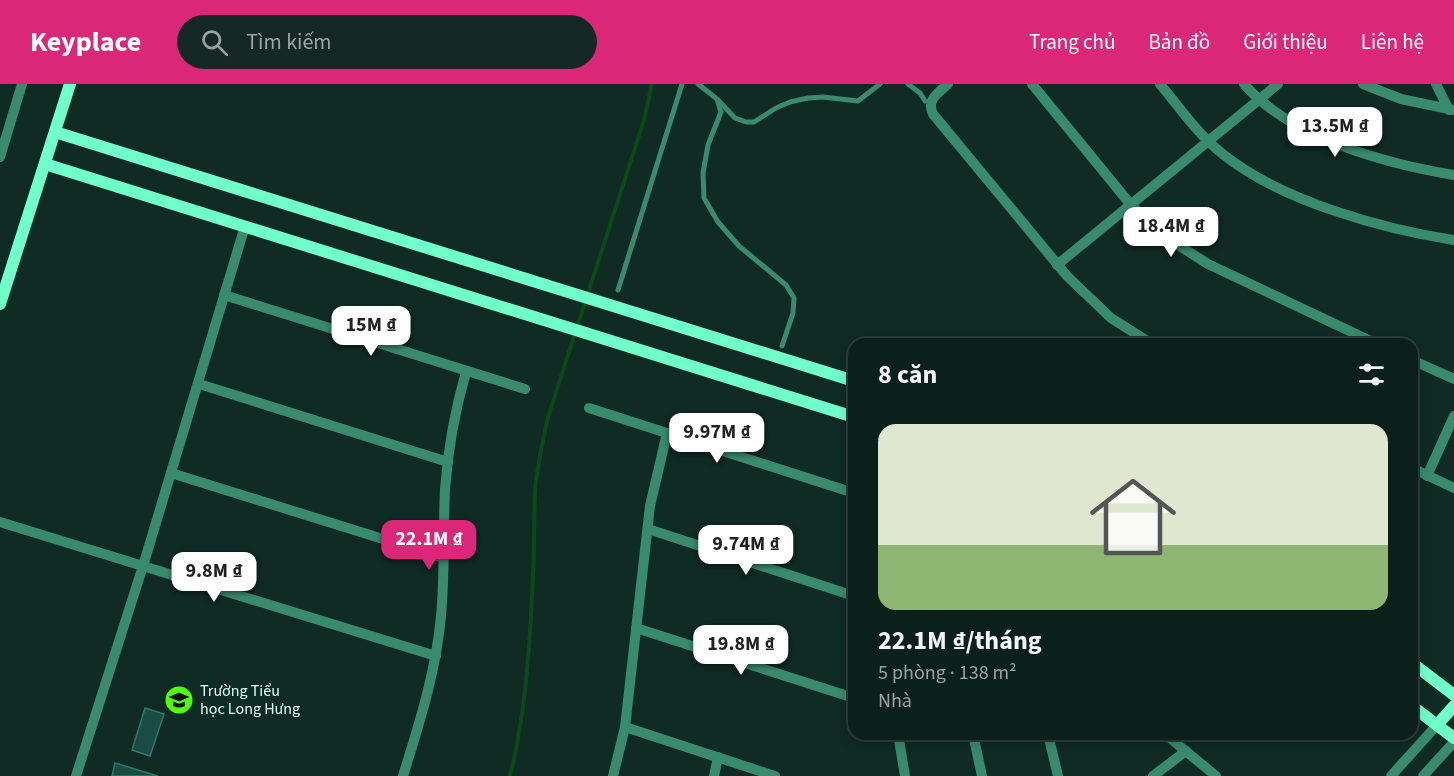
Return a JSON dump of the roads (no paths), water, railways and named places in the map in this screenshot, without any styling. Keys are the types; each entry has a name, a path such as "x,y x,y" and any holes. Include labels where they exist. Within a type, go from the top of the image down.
{"street":[{"path":"0,157 22,84"},
{"path":"0,304 70,84"},
{"path":"948,84 931,100 933,114 1058,265 1096,305 1142,338"},
{"path":"1032,84 1131,205 1164,236 1208,264 1364,338"},
{"path":"1160,84 1208,141 1243,168 1305,199 1371,222 1454,240"},
{"path":"1244,84 1277,114 1300,127 1397,164 1454,175"},
{"path":"1058,265 1278,84"},
{"path":"1363,84 1401,99 1451,110"},
{"path":"1437,84 1451,110"},
{"path":"55,132 848,379"},
{"path":"45,164 848,415"},
{"path":"76,776 199,384 245,226"},
{"path":"224,295 525,390"},
{"path":"1418,363 1454,379"},
{"path":"402,776 428,695 436,656 441,619 448,462 454,419 466,372"},
{"path":"199,384 448,462"},
{"path":"589,408 848,490"},
{"path":"1428,476 1454,416"},
{"path":"612,776 625,727 648,529 657,472 667,433"},
{"path":"1418,471 1454,488"},
{"path":"171,473 444,558"},
{"path":"0,522 436,656"},
{"path":"648,529 848,594"},
{"path":"636,628 848,696"},
{"path":"1418,668 1454,695"},
{"path":"1391,776 1454,706"},
{"path":"1418,710 1454,740 1424,776"},
{"path":"625,727 775,776"},
{"path":"899,740 905,776"},
{"path":"975,740 982,776"},
{"path":"1049,740 1058,776"},
{"path":"1172,740 1216,776"},
{"path":"1153,776 1186,751"},
{"path":"714,776 718,758"}],"lane":[{"path":"618,291 682,84"},
{"path":"698,84 717,99 735,118 746,122 754,122 776,108 808,98 823,97 858,101 880,84"},
{"path":"908,84 920,93 925,101"},
{"path":"717,99 721,112 708,145 703,173 704,198 718,222 739,246 786,285 794,298 793,313 782,346"}],"waterway":[{"path":"510,776 520,727 526,677 534,564 535,492 543,441 548,417 644,120 652,84"}],"place":[{"name":"Trường Tiểu học Long Hưng","path":"179,700"}]}
